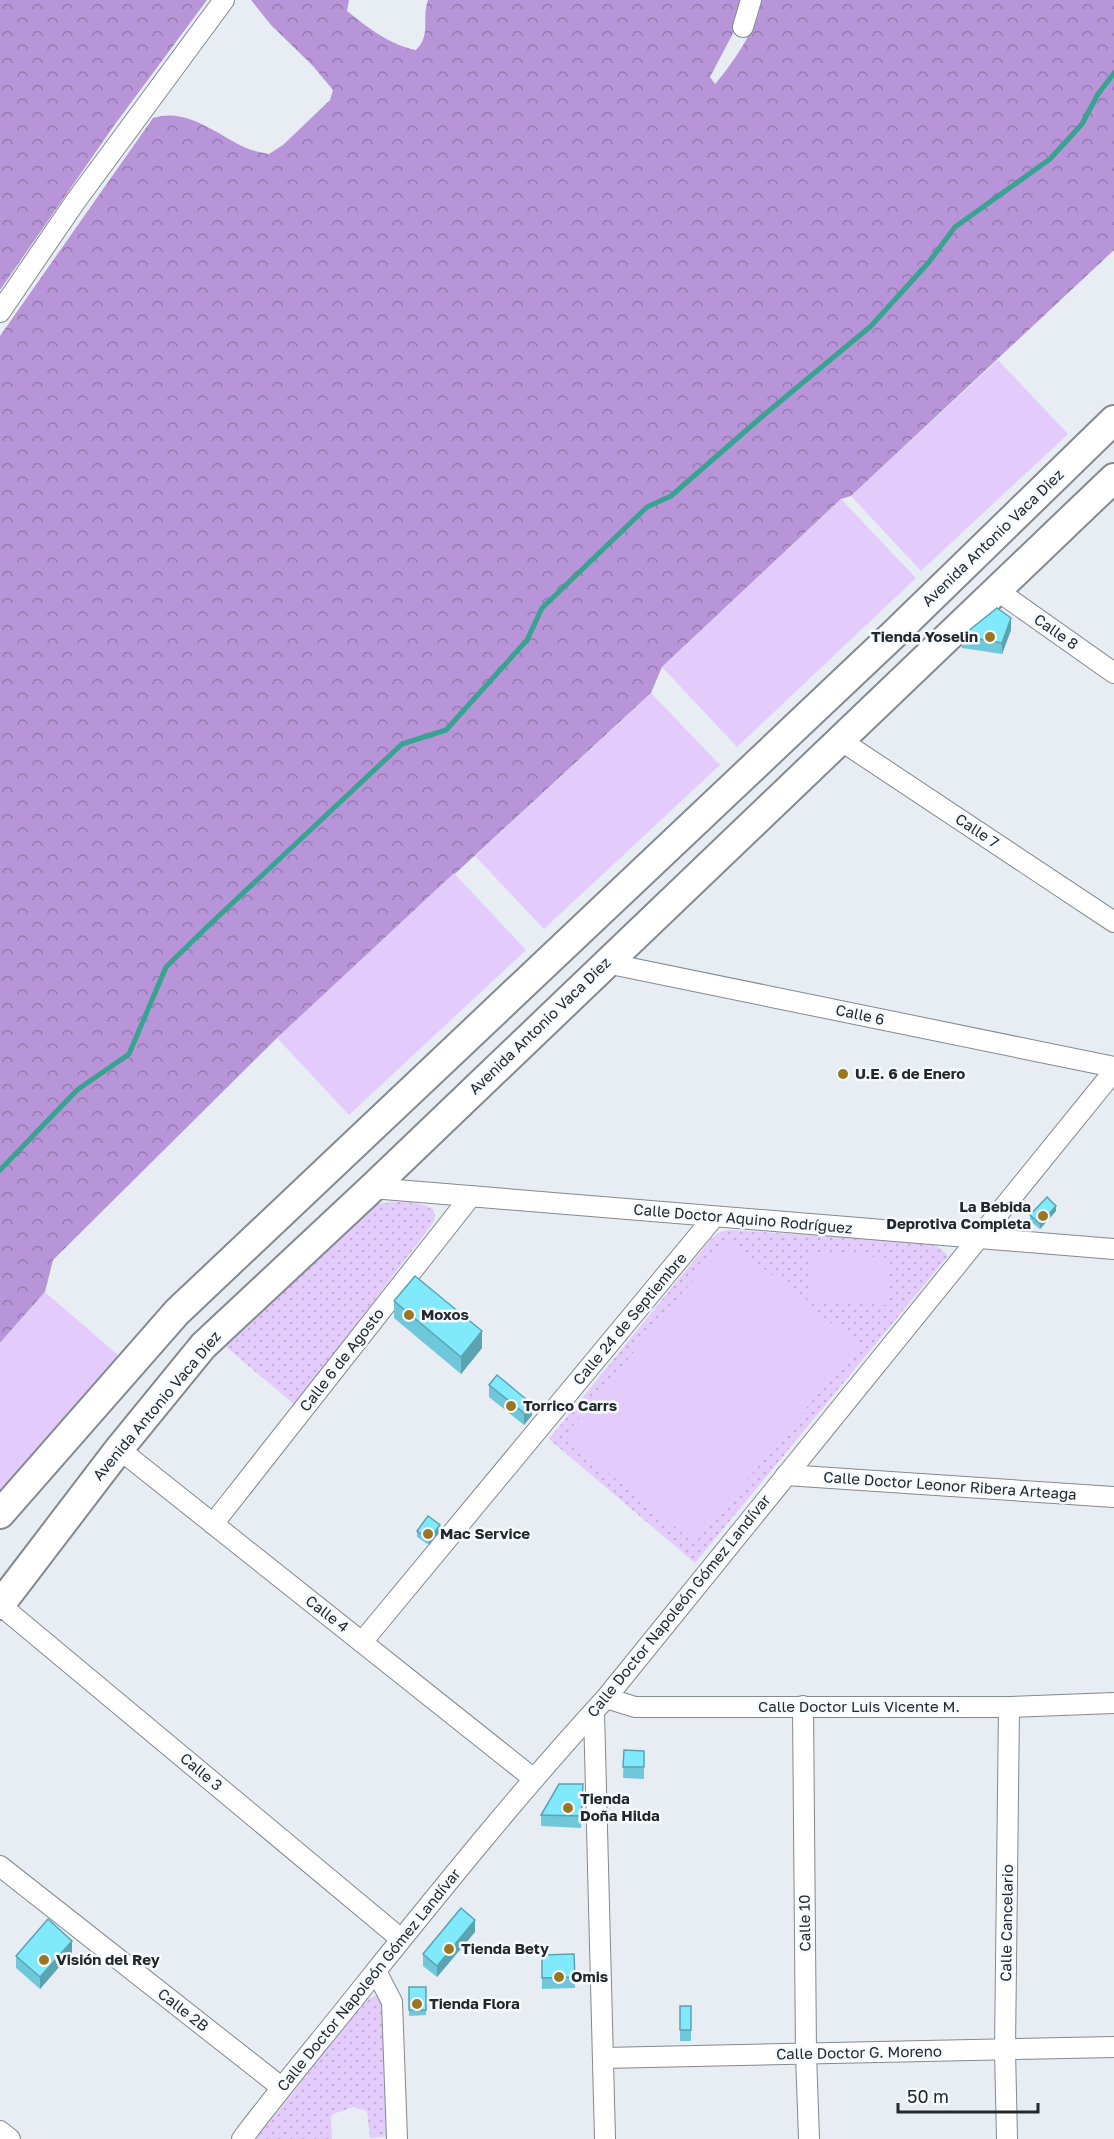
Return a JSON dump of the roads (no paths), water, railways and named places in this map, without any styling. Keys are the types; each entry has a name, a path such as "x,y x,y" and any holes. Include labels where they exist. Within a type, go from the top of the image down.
{"highway":[{"name":"Avenida Antonio Vaca Diez","path":"0,1514 177,1312 893,635 1114,420"},
{"name":"Avenida Antonio Vaca Diez","path":"0,1605 119,1449 203,1346 372,1188 1114,478"},
{"path":"840,740 825,727 824,715 887,654 893,635"}],"street":[{"path":"0,312 75,202 224,0"},
{"path":"743,27 751,0"},
{"name":"Calle 8","path":"998,591 1114,673"},
{"name":"Calle 7","path":"840,740 1114,922"},
{"name":"Calle 6","path":"606,963 1114,1069"},
{"name":"Calle Doctor Napoleón Gómez Landívar","path":"242,2139 281,2087 401,1939 534,1779 600,1705 1114,1069"},
{"name":"Calle Doctor Aquino Rodríguez","path":"372,1188 1114,1249"},
{"name":"Calle 6 de Agosto","path":"213,1524 471,1196"},
{"name":"Calle 24 de Septiembre","path":"362,1642 714,1217"},
{"name":"Calle 4","path":"119,1449 534,1779"},
{"name":"Calle Doctor Leonor Ribera Arteaga","path":"786,1475 1114,1497"},
{"name":"Calle 3","path":"0,1605 401,1939"},
{"name":"Calle Doctor Luis Vicente M.","path":"600,1705 635,1707 1009,1707 1114,1703"},
{"path":"600,1705 605,2139"},
{"name":"Calle 10","path":"802,1706 809,2139"},
{"name":"Calle Cancelario","path":"1007,2139 1005,2050 1009,1707"},
{"name":"Calle 2B","path":"0,1866 281,2087"},
{"path":"376,1971 392,2002 397,2139"},
{"name":"Calle Doctor G. Moreno","path":"603,2058 1114,2047"},
{"path":"0,2131 10,2139"}],"waterway":[{"path":"0,1170 77,1090 129,1054 166,967 402,744 446,730 527,640 542,608 647,507 671,496 871,326 929,262 955,227 1050,159 1082,124 1098,94 1114,73"}],"place":[{"name":"Tienda Yoselin","path":"990,637"},
{"name":"U.E. 6 de Enero","path":"843,1074"},
{"name":"La Bebida Deprotiva Completa","path":"1043,1216"},
{"name":"Moxos","path":"409,1315"},
{"name":"Torrico Carrs","path":"511,1406"},
{"name":"Mac Service","path":"428,1534"},
{"name":"Tienda Doña Hilda","path":"568,1808"},
{"name":"Tienda Bety","path":"449,1949"},
{"name":"Visión del Rey","path":"44,1960"},
{"name":"Omis","path":"559,1977"},
{"name":"Tienda Flora","path":"417,2004"}]}
